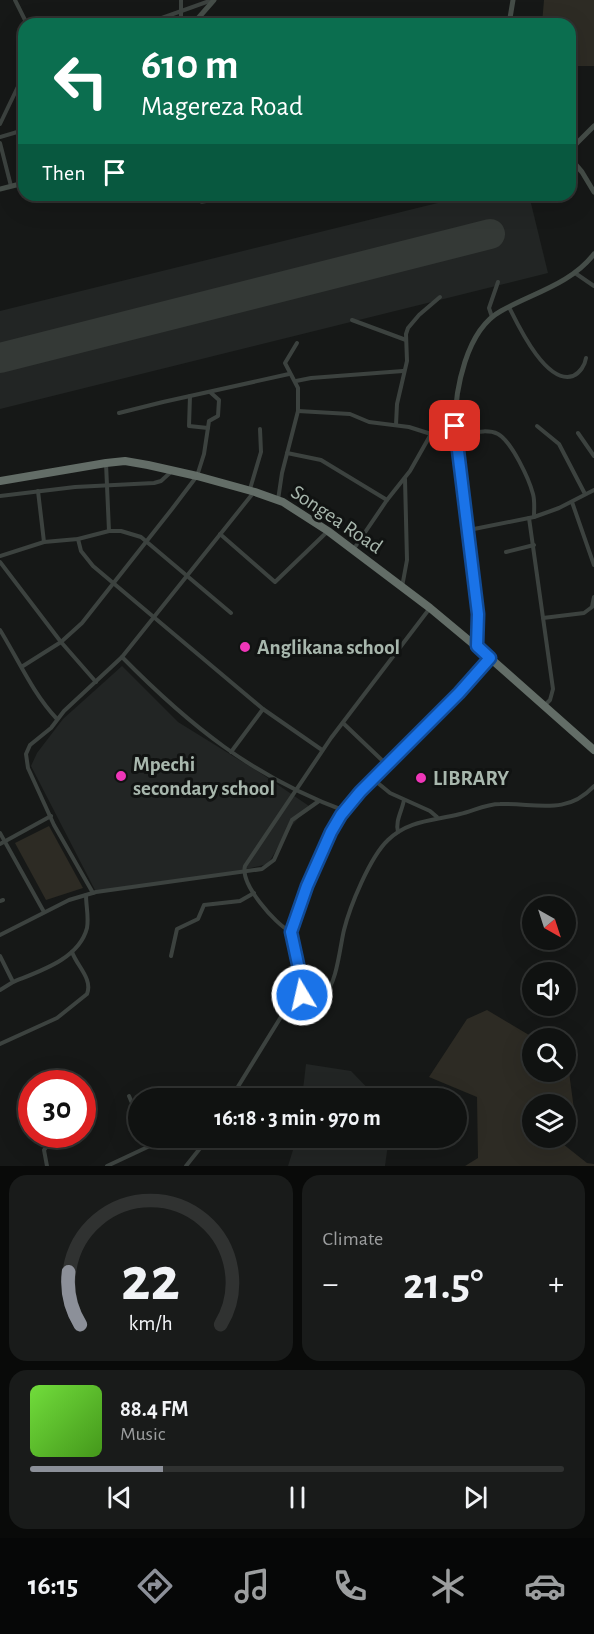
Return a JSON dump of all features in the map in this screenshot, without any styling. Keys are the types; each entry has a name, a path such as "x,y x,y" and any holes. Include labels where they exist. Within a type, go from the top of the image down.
{"highway":[{"name":"Songea Road","path":"0,481 106,463 125,462 173,470 278,500 328,531 477,646 594,750"}],"street":[{"path":"15,0 24,18"},
{"path":"181,18 182,0"},
{"path":"163,18 214,0"},
{"path":"198,18 214,0"},
{"path":"510,18 513,0"},
{"path":"0,124 18,88"},
{"path":"576,144 594,126"},
{"path":"0,137 18,132"},
{"path":"0,143 11,187"},
{"path":"576,166 594,192"},
{"path":"0,189 18,185"},
{"path":"477,646 478,614 455,426 455,401 463,368 474,344 492,317 575,273 594,254"},
{"path":"575,273 594,286"},
{"path":"492,317 489,308 498,282"},
{"path":"396,425 396,411 407,355 406,334 411,322 440,297"},
{"path":"509,307 537,356 550,368 566,377 572,376 583,367 586,357"},
{"path":"352,320 406,340"},
{"path":"278,376 285,366 286,358 297,343"},
{"path":"278,500 298,411 296,381 285,366"},
{"path":"296,381 403,371"},
{"path":"119,413 290,374"},
{"path":"22,666 61,642 82,623 197,476 204,454 209,421 217,418 219,411 218,398 210,392"},
{"path":"190,396 189,426 208,428"},
{"path":"298,411 350,414 369,422 396,425 431,434"},
{"path":"353,550 405,478 431,434 443,427 455,426"},
{"path":"537,426 559,444 585,494"},
{"path":"93,893 61,838 28,768 26,754 32,743 51,728 57,719 122,657 252,491 261,452 260,429"},
{"path":"456,435 489,431 505,440 530,485 534,517"},
{"path":"578,433 594,456"},
{"path":"287,453 321,460 387,500"},
{"path":"106,463 109,531"},
{"path":"0,496 107,485 154,483 166,477 173,470"},
{"path":"402,587 407,560 405,478"},
{"path":"469,530 534,517 572,502 594,490"},
{"path":"38,491 44,542"},
{"path":"572,502 594,565"},
{"path":"529,518 553,689 550,700 545,706"},
{"path":"0,556 44,542 78,539 109,531 132,533 187,574 231,613"},
{"path":"220,534 275,582 328,531"},
{"path":"78,539 85,558 263,709 322,750"},
{"path":"506,552 534,544"},
{"path":"0,562 61,642 96,682"},
{"path":"543,618 584,613 592,607 594,597"},
{"path":"291,932 278,923 254,893 243,872 246,863 322,750 430,609"},
{"path":"0,630 43,704 57,719"},
{"path":"122,657 182,715 231,752 296,791 345,811"},
{"path":"302,995 301,978 291,932 297,911 322,850 345,811 373,779 459,693 490,658"},
{"path":"231,752 263,709"},
{"path":"343,723 387,765"},
{"path":"373,779 390,793 430,811 437,817"},
{"path":"302,995 317,998 326,993 332,980 356,895 380,850 398,832 419,821 456,815 498,804 526,806 563,804 581,799 594,786"},
{"path":"398,832 396,825 404,800"},
{"path":"0,935 69,900 93,893 257,870 271,863 284,842 292,821 319,801"},
{"path":"2,843 51,816"},
{"path":"0,833 2,843 44,912"},
{"path":"171,956 177,929 198,919 205,905 240,901 254,893"},
{"path":"0,990 54,964 72,952 86,930 86,895"},
{"path":"0,1044 57,1018 86,996 89,991 88,984 72,952"},
{"path":"0,956 13,982"},
{"path":"237,1088 284,1012 302,995"},
{"path":"46,1148 44,1150 47,1166"},
{"path":"107,1166 146,1148"},
{"path":"186,1166 200,1148"}],"shaded area":[{"path":"544,0 594,0 594,66 576,66 576,18 542,18"},
{"path":"446,201 530,201 548,273 0,409 0,311"},
{"path":"122,666 178,722 309,806 288,830 268,864 238,871 96,892 31,766 37,753 63,719"},
{"path":"49,826 83,888 46,900 15,843"},
{"path":"487,1010 522,1031 522,1082 570,1082 572,1094 522,1094 522,1148 568,1148 594,1166 465,1166 478,1158 477,1097 467,1093 467,1088 455,1088 429,1077 467,1019"},
{"path":"306,1064 351,1071 367,1088 303,1088"},
{"path":"294,1148 387,1148 385,1166 288,1166"}],"runway":[{"path":"0,358 490,234"}],"place":[{"name":"Anglikana school","path":"245,647"},
{"name":"Mpechi secondary school","path":"121,776"},
{"name":"LIBRARY","path":"421,778"}],"route":[{"path":"302,995 301,978 291,932 297,911 331,832 341,815 360,792 410,744 490,658 477,646 478,614 455,426"}]}
